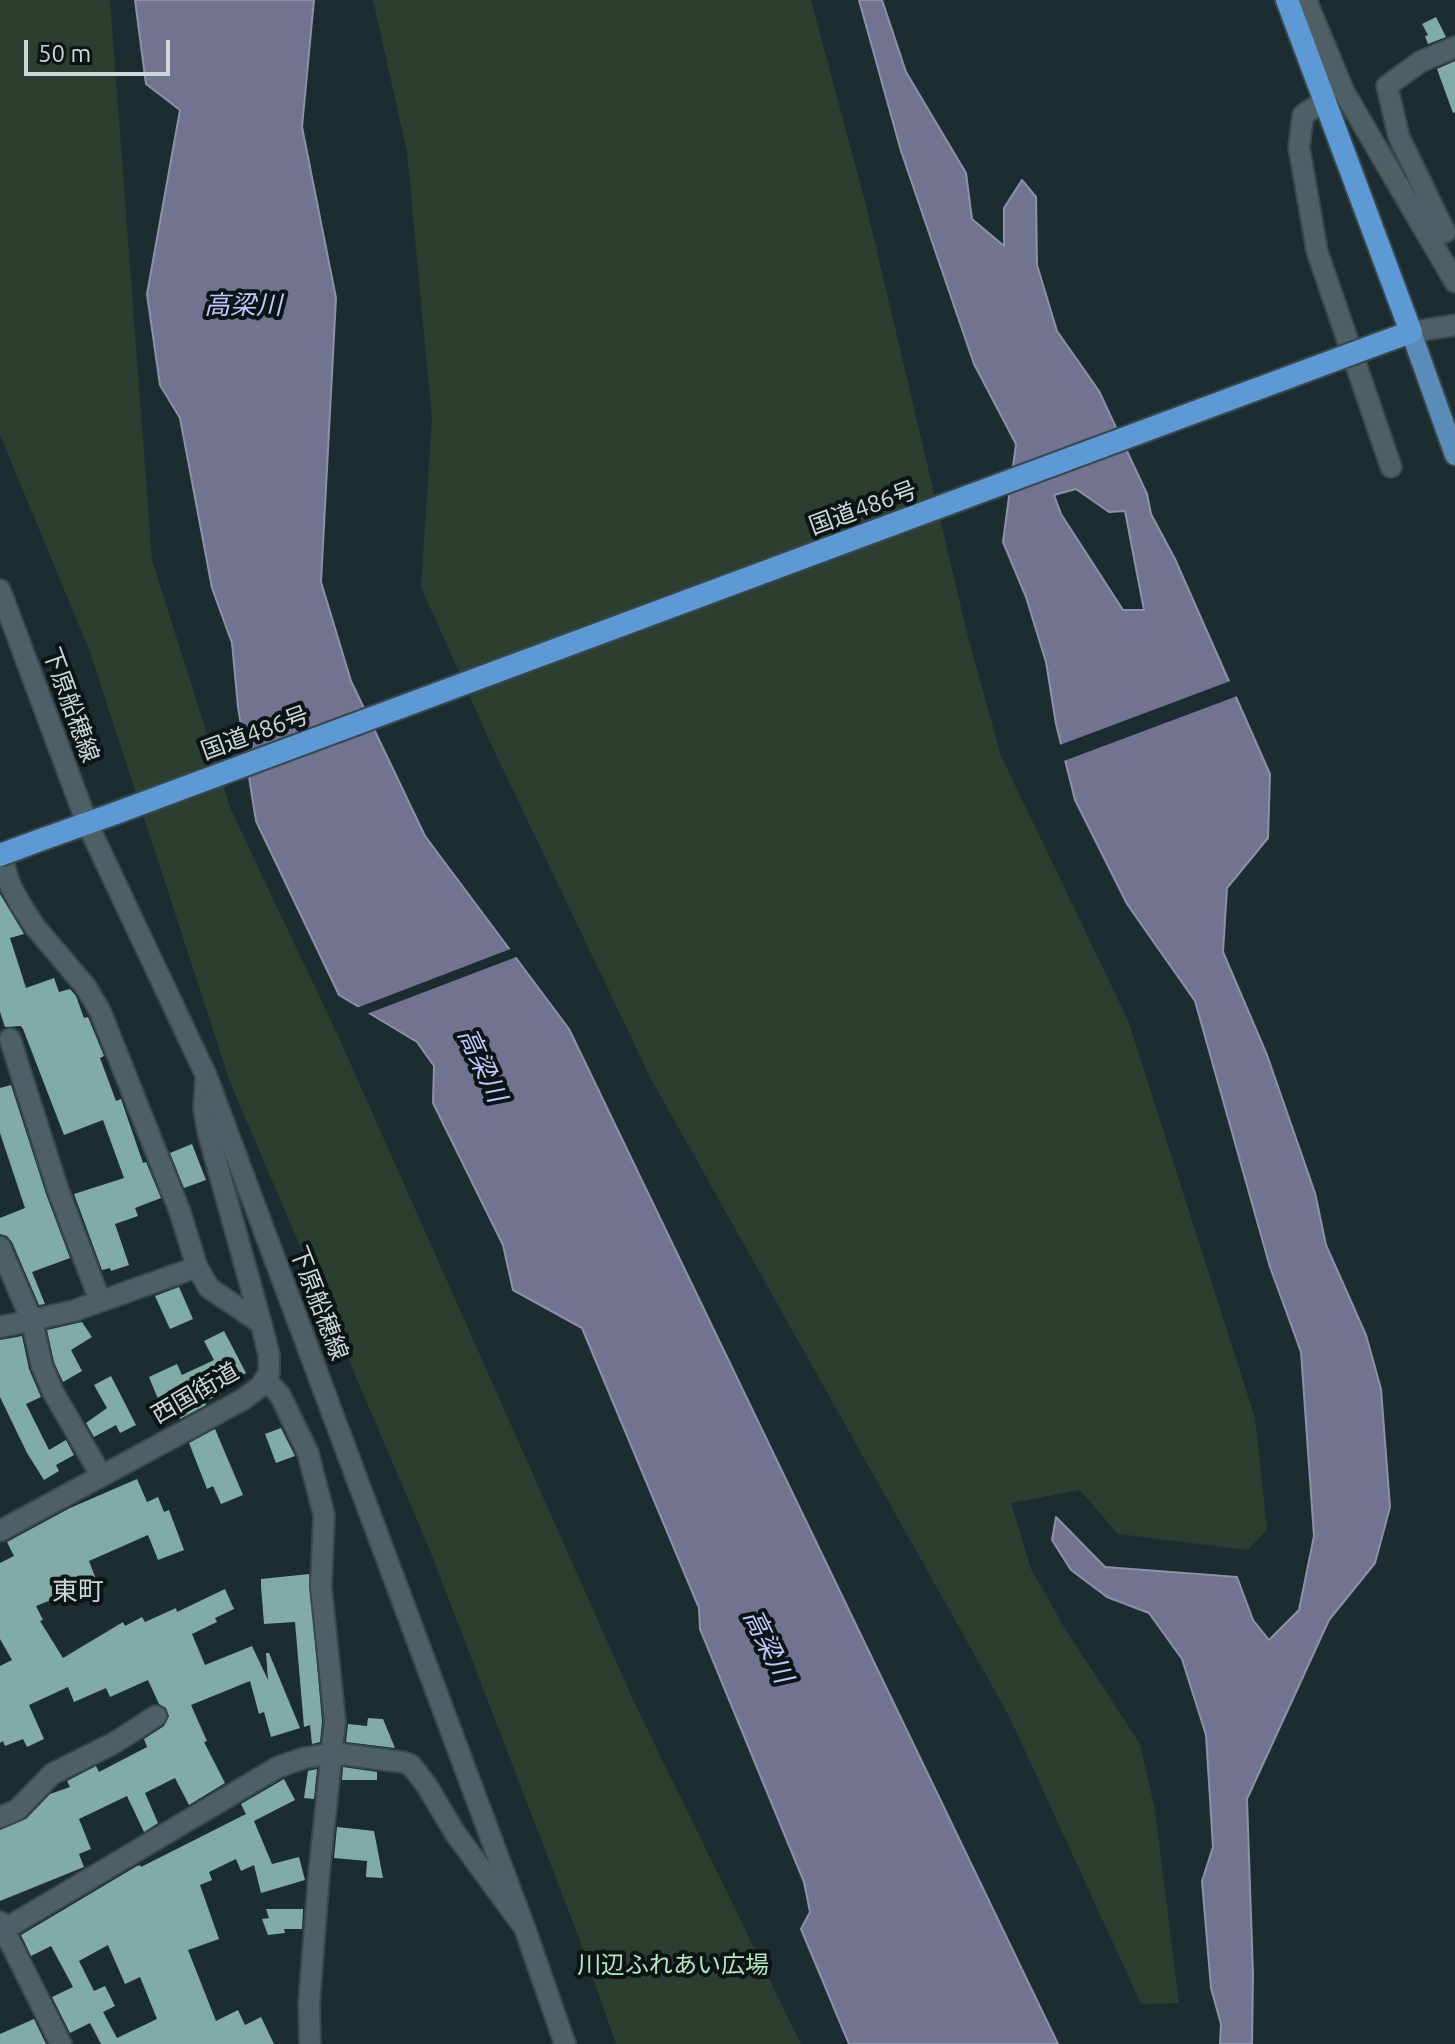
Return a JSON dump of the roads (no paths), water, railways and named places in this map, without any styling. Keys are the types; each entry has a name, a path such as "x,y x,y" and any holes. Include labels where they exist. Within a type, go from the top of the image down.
{"highway":[{"path":"1287,0 1411,332"},
{"name":"国道486号","path":"0,854 1411,332"}],"main road":[{"path":"1411,332 1455,455"}],"street":[{"path":"1306,0 1344,92 1443,232"},
{"path":"1455,47 1420,62 1387,86 1399,137 1443,232 1455,282"},
{"path":"1324,101 1303,115 1299,147 1317,251 1391,467"},
{"path":"1411,332 1455,325"},
{"name":"下原船穂線","path":"0,590 87,823 206,1075 525,1929 565,2044"},
{"path":"0,854 11,887 35,927 86,987 100,1011 180,1212 197,1267 209,1288 261,1323"},
{"path":"10,1039 60,1198 100,1301"},
{"name":"西国街道","path":"0,1531 242,1400 261,1386 269,1373 269,1355 261,1323 208,1132 204,1109 206,1075"},
{"path":"0,1247 32,1321 42,1366 53,1392 101,1475"},
{"path":"0,1327 100,1301 197,1267"},
{"path":"265,1379 280,1395 308,1453 324,1515 321,1587 335,1721 319,1874 309,2004 310,2044"},
{"path":"0,1817 17,1810 52,1774 114,1743 156,1716"},
{"path":"61,2044 1,1928 278,1767 304,1758 333,1753 411,1765 489,1883 525,1929"}],"water":[{"name":"高梁川","path":"135,0 314,0 302,127 336,298 321,582 351,681 425,836 569,1029 1058,2044 849,2044 801,1929 810,1912 804,1882 700,1629 699,1608 582,1328 513,1290 503,1245 433,1103 434,1066 417,1042 339,995 256,821 238,707 232,643 212,588 180,418 160,385 147,294 180,110 146,84"},
{"path":"859,0 882,0 906,72 966,173 972,219 1004,246 1004,208 1022,180 1036,197 1037,265 1057,331 1099,391 1147,494 1151,514 1175,559 1270,774 1268,838 1227,888 1223,952 1267,1055 1315,1193 1326,1245 1366,1335 1381,1389 1390,1507 1375,1563 1329,1620 1247,1799 1253,1974 1252,2044 1220,2044 1221,2024 1211,1988 1202,1881 1213,1847 1206,1735 1182,1659 1149,1613 1107,1597 1071,1570 1052,1540 1056,1517 1105,1567 1237,1577 1253,1620 1269,1640 1299,1610 1314,1536 1301,1352 1270,1267 1195,1001 1127,904 1075,800 1056,724 1046,662 1026,597 1003,542 1016,444 974,364 901,151","holes":["1076,489 1109,512 1125,511 1144,610 1123,610 1061,514 1054,495"]}],"district":[{"name":"東町","path":"78,1591"}],"park label":[{"name":"川辺ふれあい広場","path":"673,1965"}]}
